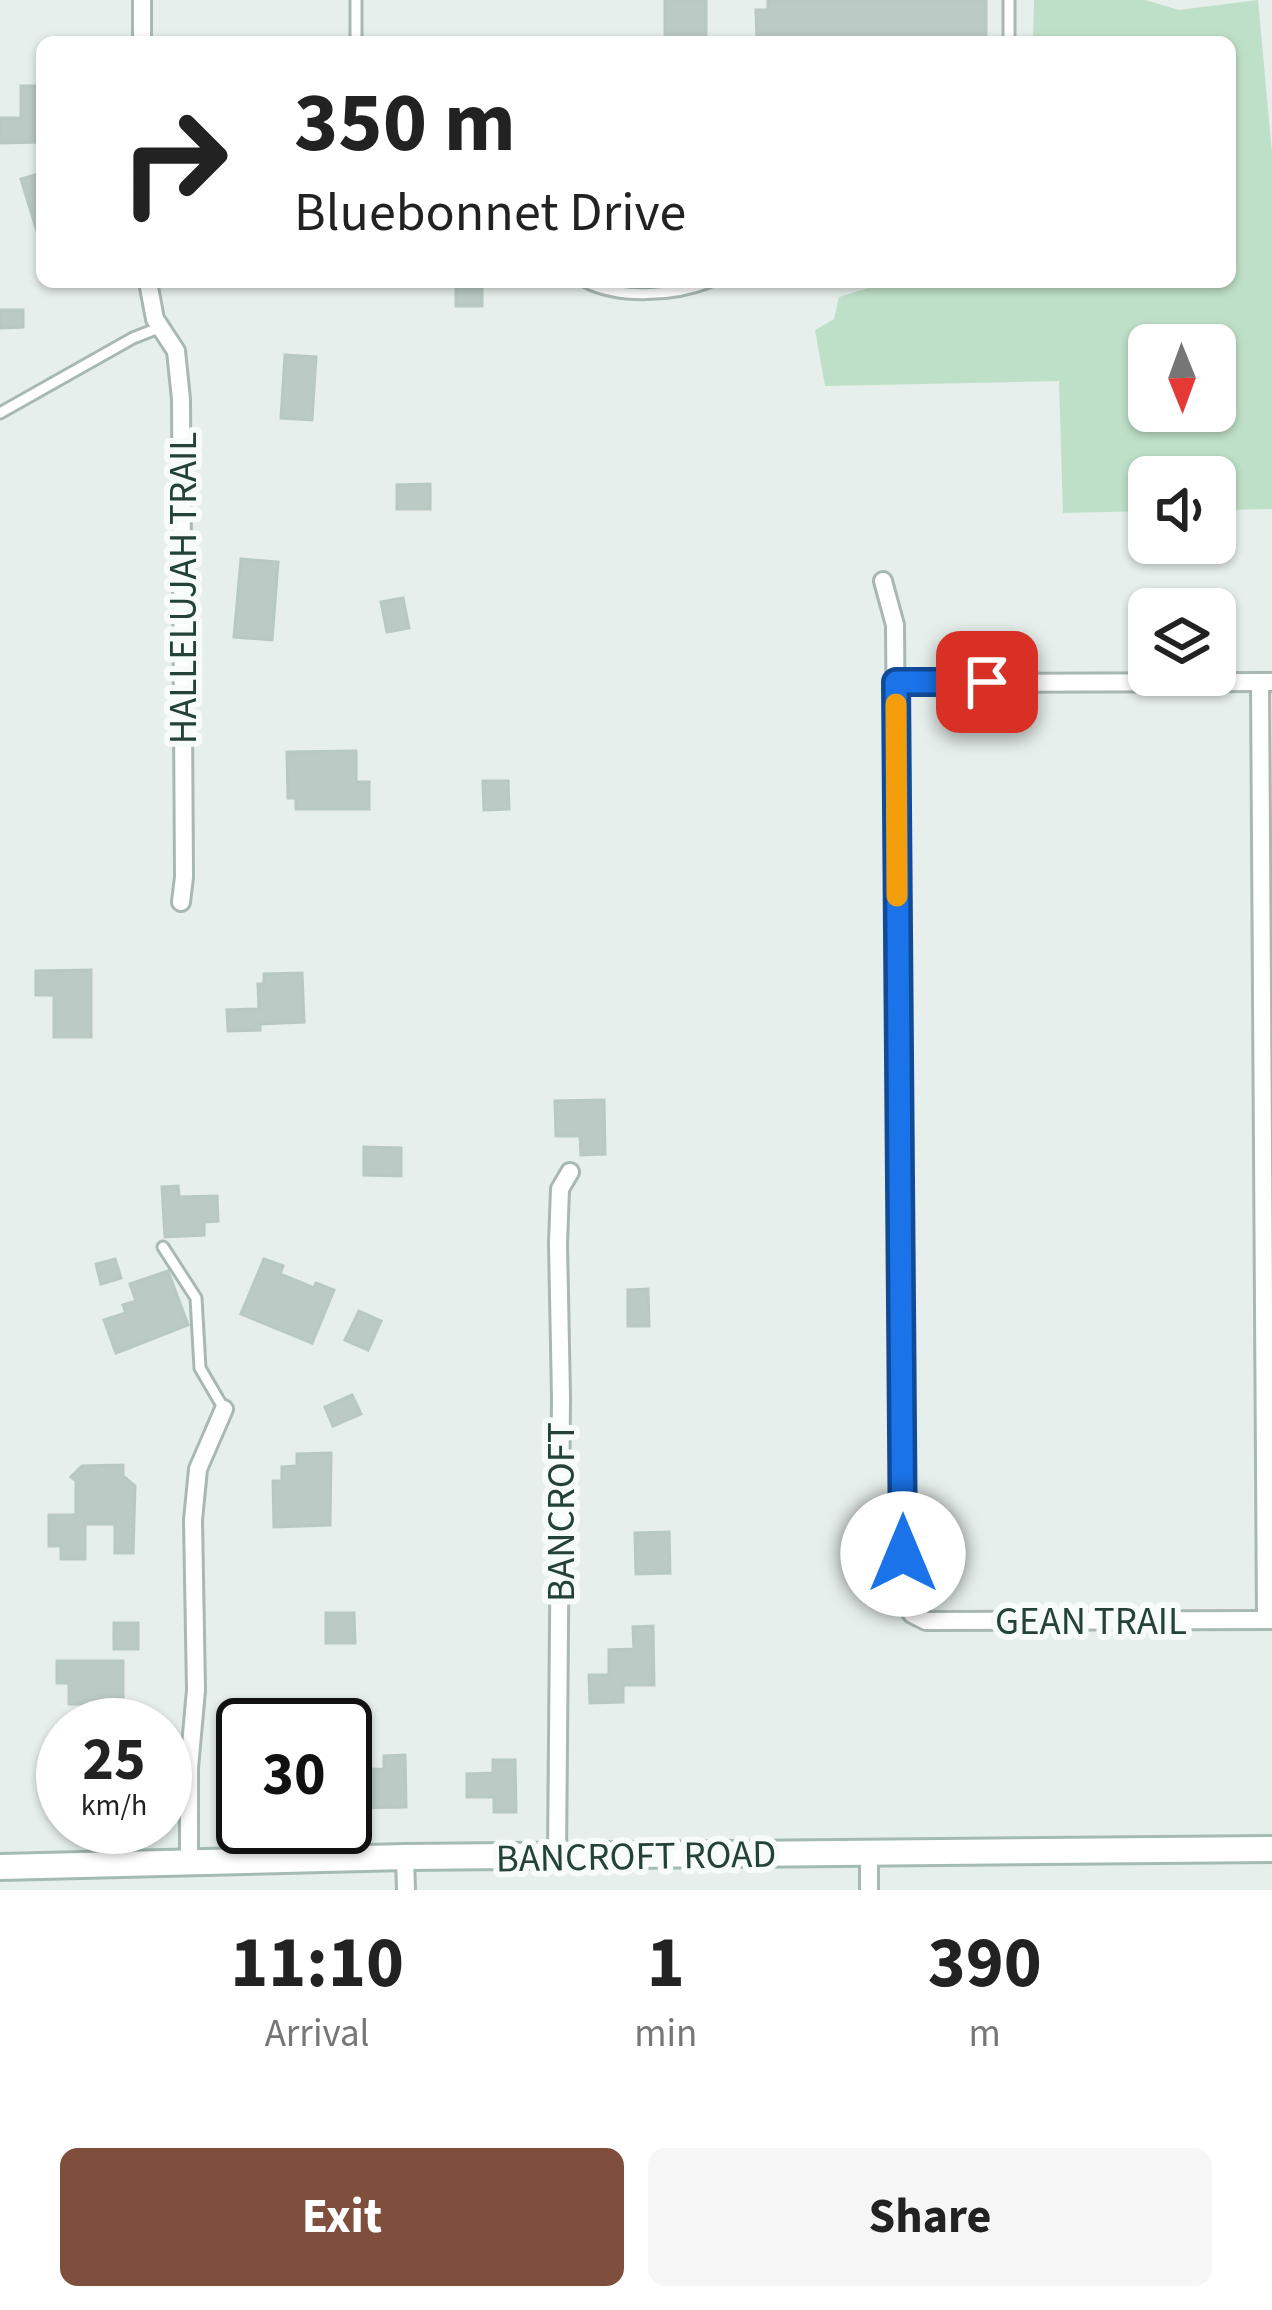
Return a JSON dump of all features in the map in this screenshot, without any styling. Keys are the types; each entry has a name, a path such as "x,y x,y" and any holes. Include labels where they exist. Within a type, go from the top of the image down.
{"street":[{"path":"142,0 142,36"},
{"name":"HALLELUJAH TRAIL","path":"148,288 149,302 176,351 181,399 181,902"},
{"path":"883,581 894,616 896,682 1266,682 1269,1619"},
{"name":"GEAN TRAIL","path":"896,682 903,1600 912,1614 926,1621 1269,1619"},
{"name":"BANCROFT","path":"556,1856 558,1244 560,1189 570,1172"},
{"path":"189,1862 189,1768 196,1690 193,1520 199,1469 224,1409"},
{"name":"BANCROFT ROAD","path":"0,1867 405,1857 1272,1849"},
{"path":"869,1853 869,1890"},
{"path":"405,1857 406,1890"}],"lane":[{"path":"356,0 356,36"},
{"path":"1009,0 1009,36"},
{"path":"605,288 688,288"},
{"path":"0,413 161,327"},
{"path":"164,1246 196,1298 200,1368 224,1409"}],"green space":[{"path":"1034,0 1145,0 1179,10 1258,0 1272,153 1272,509 1236,510 1236,456 1128,456 1128,511 1063,513 1059,381 825,386 815,330 834,319 839,297 868,288 1236,288 1236,36 1033,36"}],"building":[{"path":"665,0 706,0 706,36 665,36"},
{"path":"768,0 986,0 986,36 757,36 756,10 768,10"},
{"path":"21,86 36,86 36,142 0,143 0,118 21,118"},
{"path":"36,175 36,228 21,179"},
{"path":"456,288 482,288 482,306 456,306"},
{"path":"0,310 23,310 23,327 0,328"},
{"path":"285,355 316,357 312,420 281,418"},
{"path":"430,484 430,509 397,509 397,485"},
{"path":"241,559 278,562 272,640 234,637"},
{"path":"403,598 409,628 387,632 381,602"},
{"path":"356,751 356,782 369,782 369,809 296,809 296,798 288,798 287,752"},
{"path":"483,781 508,781 509,809 484,810"},
{"path":"91,970 91,1037 54,1037 54,995 36,995 36,971"},
{"path":"302,973 304,1022 228,1031 227,1010 259,1009 258,984 264,984 264,974"},
{"path":"604,1100 605,1154 581,1155 580,1136 556,1136 555,1101"},
{"path":"364,1147 401,1148 401,1176 364,1175"},
{"path":"178,1186 179,1197 217,1196 218,1221 204,1222 204,1235 165,1237 162,1187"},
{"path":"115,1259 121,1278 101,1284 96,1264"},
{"path":"264,1259 283,1266 280,1274 314,1288 316,1283 334,1290 312,1343 241,1314"},
{"path":"168,1271 188,1325 116,1353 104,1320 126,1313 123,1305 136,1301 130,1284"},
{"path":"648,1289 649,1326 628,1326 628,1290"},
{"path":"359,1311 381,1321 368,1350 345,1340"},
{"path":"352,1395 361,1414 333,1426 325,1407"},
{"path":"331,1453 330,1525 274,1527 273,1481 282,1481 282,1467 297,1466 297,1454"},
{"path":"123,1465 123,1476 135,1486 133,1553 115,1553 115,1524 85,1524 85,1559 61,1559 61,1546 49,1546 49,1515 76,1515 76,1481 71,1477 82,1466"},
{"path":"669,1532 670,1573 636,1574 635,1533"},
{"path":"326,1613 354,1613 355,1643 326,1643"},
{"path":"114,1623 138,1623 138,1649 114,1649"},
{"path":"653,1626 654,1685 623,1685 623,1702 590,1703 589,1675 609,1675 609,1650 634,1649 633,1627"},
{"path":"57,1661 123,1661 123,1698 69,1698 69,1683 57,1683"},
{"path":"405,1755 406,1807 372,1808 372,1769 384,1769 384,1756"},
{"path":"493,1760 515,1760 516,1812 494,1812 494,1797 467,1797 467,1774 493,1773"}],"slow traffic":[{"path":"896,704 897,896"}],"route":[{"path":"903,1554 896,682 987,682"}]}
